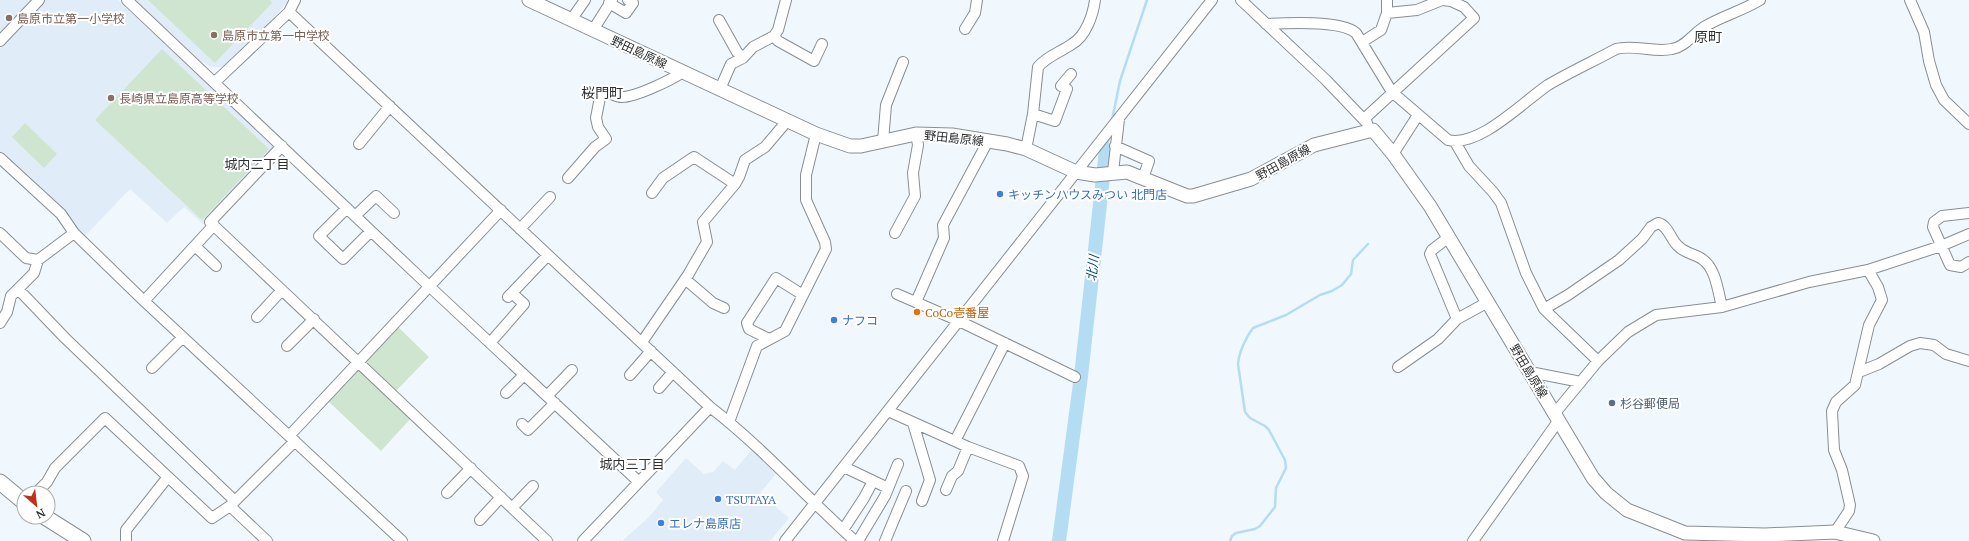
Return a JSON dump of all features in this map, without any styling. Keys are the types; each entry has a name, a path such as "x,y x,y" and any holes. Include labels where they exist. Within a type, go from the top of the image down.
{"highway":[{"path":"0,482 16,495"},
{"path":"56,524 83,541"}],"main road":[{"name":"野田島原線","path":"528,0 787,121 816,134 850,146 916,134 952,135 1026,149 1076,172 1127,172 1186,196 1199,195 1259,176 1325,140 1373,130 1393,154 1449,237 1593,478 1606,493 1627,510 1658,524 1685,533 1765,535 1834,532 1873,541"}],"street":[{"path":"0,41 39,0"},
{"path":"127,0 346,208 639,482"},
{"path":"215,82 289,12 295,0"},
{"path":"571,20 584,0"},
{"path":"593,30 610,2 626,13 633,3 628,0"},
{"path":"720,89 728,67 733,62 743,58 753,47 774,36 778,30 786,0"},
{"path":"965,29 974,13 977,0"},
{"path":"1026,149 1033,114 1038,67 1042,61 1077,41 1094,11 1095,0"},
{"path":"785,541 1212,0"},
{"path":"1241,0 1326,80 1373,130"},
{"path":"1362,42 1381,30 1386,13 1387,0"},
{"path":"1364,119 1474,18 1464,7 1450,1 1442,0 1416,10 1386,13"},
{"path":"1266,24 1288,23 1337,25 1352,29 1362,42 1392,92 1448,140 1455,142 1465,140 1483,132 1506,119 1548,86 1616,49 1626,47 1668,50 1678,48 1704,27 1747,8 1760,0"},
{"path":"1910,0 1924,32 1929,61 1936,85 1944,100 1969,124"},
{"path":"289,12 710,407 749,439 847,537 873,481"},
{"path":"719,20 737,52 743,58"},
{"path":"774,36 778,41 814,61 822,44"},
{"path":"883,141 886,106 903,62"},
{"path":"568,178 595,147 606,139 598,127 596,118 601,92 604,91 620,97 626,96 668,82 683,72"},
{"path":"1033,114 1055,121 1067,89 1061,86 1071,74"},
{"path":"359,144 390,106"},
{"path":"1393,154 1418,115"},
{"path":"1107,173 1116,155 1115,146 1119,118"},
{"path":"642,342 685,279 707,242 703,222 735,184 745,160 765,147 787,121"},
{"path":"729,422 757,346 785,331 826,249 825,242 806,200 806,175 816,134"},
{"path":"895,233 915,196 913,173 918,145 916,134"},
{"path":"916,302 944,238 943,224 988,142"},
{"path":"1455,142 1468,166 1493,192 1501,203 1526,273 1544,308 1598,361"},
{"path":"282,146 210,222 360,362 547,541"},
{"path":"1115,146 1149,161 1143,178"},
{"path":"652,193 663,178 694,157 735,184"},
{"path":"0,158 61,214 74,232 144,301 402,541"},
{"path":"355,216 376,196 394,213"},
{"path":"520,229 550,198"},
{"path":"346,208 319,236 343,259 371,231"},
{"path":"44,485 55,468 105,418 167,478 212,518 233,503 429,286 501,210"},
{"path":"1969,213 1948,214 1937,219 1933,227 1947,262 1953,267 1961,267 1969,262"},
{"path":"1544,308 1568,296 1619,260 1642,239 1651,227 1658,223 1663,225 1678,247 1703,259 1707,264 1713,274 1722,307"},
{"path":"144,301 214,225"},
{"path":"0,323 7,312 11,296 34,273 38,260 74,232"},
{"path":"0,233 26,258 38,260"},
{"path":"1473,541 1581,382 1598,361 1628,332 1652,317 1664,313 1722,307 1809,282 1868,270 1941,246 1969,234"},
{"path":"1449,237 1432,250 1430,254 1457,319"},
{"path":"195,246 216,266"},
{"path":"490,343 524,304 510,295 548,255"},
{"path":"1834,532 1849,512 1850,505 1842,470 1834,450 1832,411 1836,402 1855,385 1869,325 1882,300 1878,287 1868,270"},
{"path":"769,339 749,329 746,323 776,278 803,295"},
{"path":"685,279 713,303 724,308"},
{"path":"18,289 65,338 233,503 267,541"},
{"path":"257,316 282,290"},
{"path":"897,294 959,320 1075,377"},
{"path":"1398,367 1438,339 1457,319 1488,302"},
{"path":"287,346 314,319"},
{"path":"152,368 183,337"},
{"path":"955,442 1005,343"},
{"path":"1859,372 1879,364 1910,346 1920,343 1934,345 1946,354 1969,361"},
{"path":"630,375 651,351"},
{"path":"528,430 572,370"},
{"path":"659,388 673,372"},
{"path":"1530,372 1581,382"},
{"path":"506,393 524,375"},
{"path":"582,541 710,407"},
{"path":"888,411 955,442 1019,466 1024,476 1003,541"},
{"path":"913,423 930,480 922,502"},
{"path":"946,490 952,476 958,471 968,447"},
{"path":"858,541 888,488 898,464"},
{"path":"844,467 888,488"},
{"path":"446,493 471,468"},
{"path":"126,541 126,530 167,478"},
{"path":"512,508 533,486"},
{"path":"885,541 906,491"},
{"path":"480,520 501,497"}],"shaded area":[{"name":"島原市立第一小学校","path":"0,0 34,0 0,36"},
{"name":"長崎県立島原高等学校","path":"45,0 118,0 275,148 203,224 184,207 167,223 130,189 84,237 63,209 0,152 0,48"},
{"name":"島原市立第一中学校","path":"134,0 288,0 280,11 231,62 221,67 211,67 197,59"},
{"path":"753,448 777,473 760,493 789,518 770,541 622,541 648,518 663,500 656,492 686,458 704,474 713,472 723,461 735,470"}],"green space":[{"name":"島原市立第一中学校","path":"148,0 270,0 272,3 215,63"},
{"path":"162,49 269,149 202,220 95,120"},
{"path":"25,123 57,154 44,168 12,137"},
{"path":"398,327 429,357 396,391 365,362"},
{"path":"360,368 412,417 381,451 328,401"}],"waterway":[{"name":"北川","path":"1112,120 1120,81 1147,0"},
{"name":"北川","path":"1106,150 1109,137"},
{"name":"北川","path":"1059,541 1081,376 1106,150"},
{"path":"1230,541 1232,536 1236,533 1255,529 1260,526 1275,507 1276,488 1286,468 1285,460 1269,430 1265,426 1250,418 1245,412 1238,364 1243,345 1253,328 1286,315 1320,295 1332,291 1342,285 1351,274 1353,260 1368,244"}],"place":[{"name":"島原市立第一小学校","path":"9,18"},
{"name":"島原市立第一中学校","path":"214,35"},
{"name":"長崎県立島原高等学校","path":"111,98"},
{"name":"キッチンハウスみつい 北門店","path":"1000,194"},
{"name":"CoCo壱番屋","path":"917,312"},
{"name":"ナフコ","path":"834,320"},
{"name":"杉谷郵便局","path":"1612,403"},
{"name":"TSUTAYA","path":"718,499"},
{"name":"エレナ島原店","path":"661,523"}],"district":[{"name":"原町","path":"1708,36"},
{"name":"桜門町","path":"602,92"},
{"name":"城内二丁目","path":"257,164"},
{"name":"城内三丁目","path":"632,464"}]}
